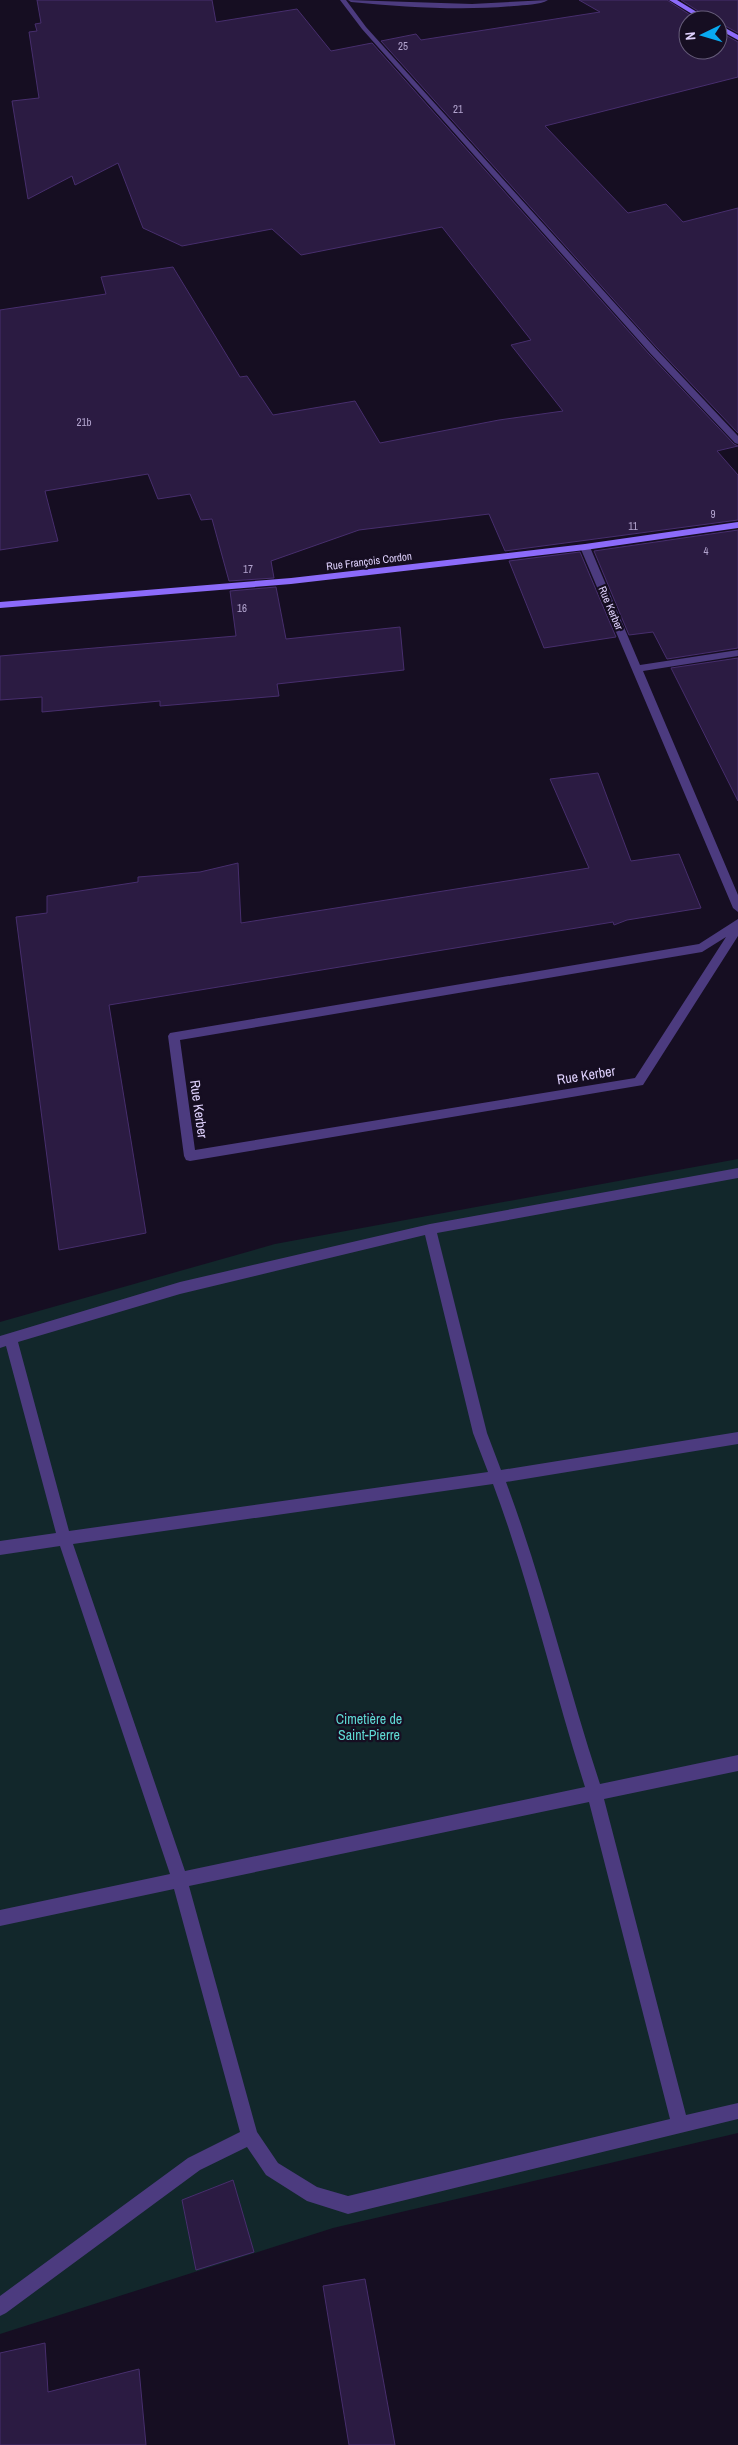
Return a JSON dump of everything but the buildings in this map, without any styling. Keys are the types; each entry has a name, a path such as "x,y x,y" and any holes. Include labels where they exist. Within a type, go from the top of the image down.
{"street":[{"path":"343,0 364,28 646,343 738,441"},
{"path":"351,0 479,6 518,4 545,0"},
{"path":"672,0 690,10"},
{"name":"Rue François Cordon","path":"0,605 291,581 585,548 738,525"},
{"name":"Rue Kerber","path":"585,548 738,908"},
{"path":"636,669 738,653"},
{"name":"Rue Kerber","path":"738,923 702,948 174,1036 190,1156 639,1082 738,927"},
{"path":"738,1173 430,1229 180,1288 5,1341 64,1537 180,1881 250,2136 272,2169 313,2195 348,2205 738,2111"},
{"path":"430,1229 480,1433 518,1533 570,1720 595,1794 680,2125"},
{"path":"0,1548 64,1537 497,1477 738,1438"},
{"path":"0,1918 738,1764"},
{"path":"0,2307 194,2164 250,2136"}],"green space":[{"name":"Cimetière de Saint-Pierre","path":"738,1159 738,2133 333,2228 0,2334 0,1322 275,1244"}]}
